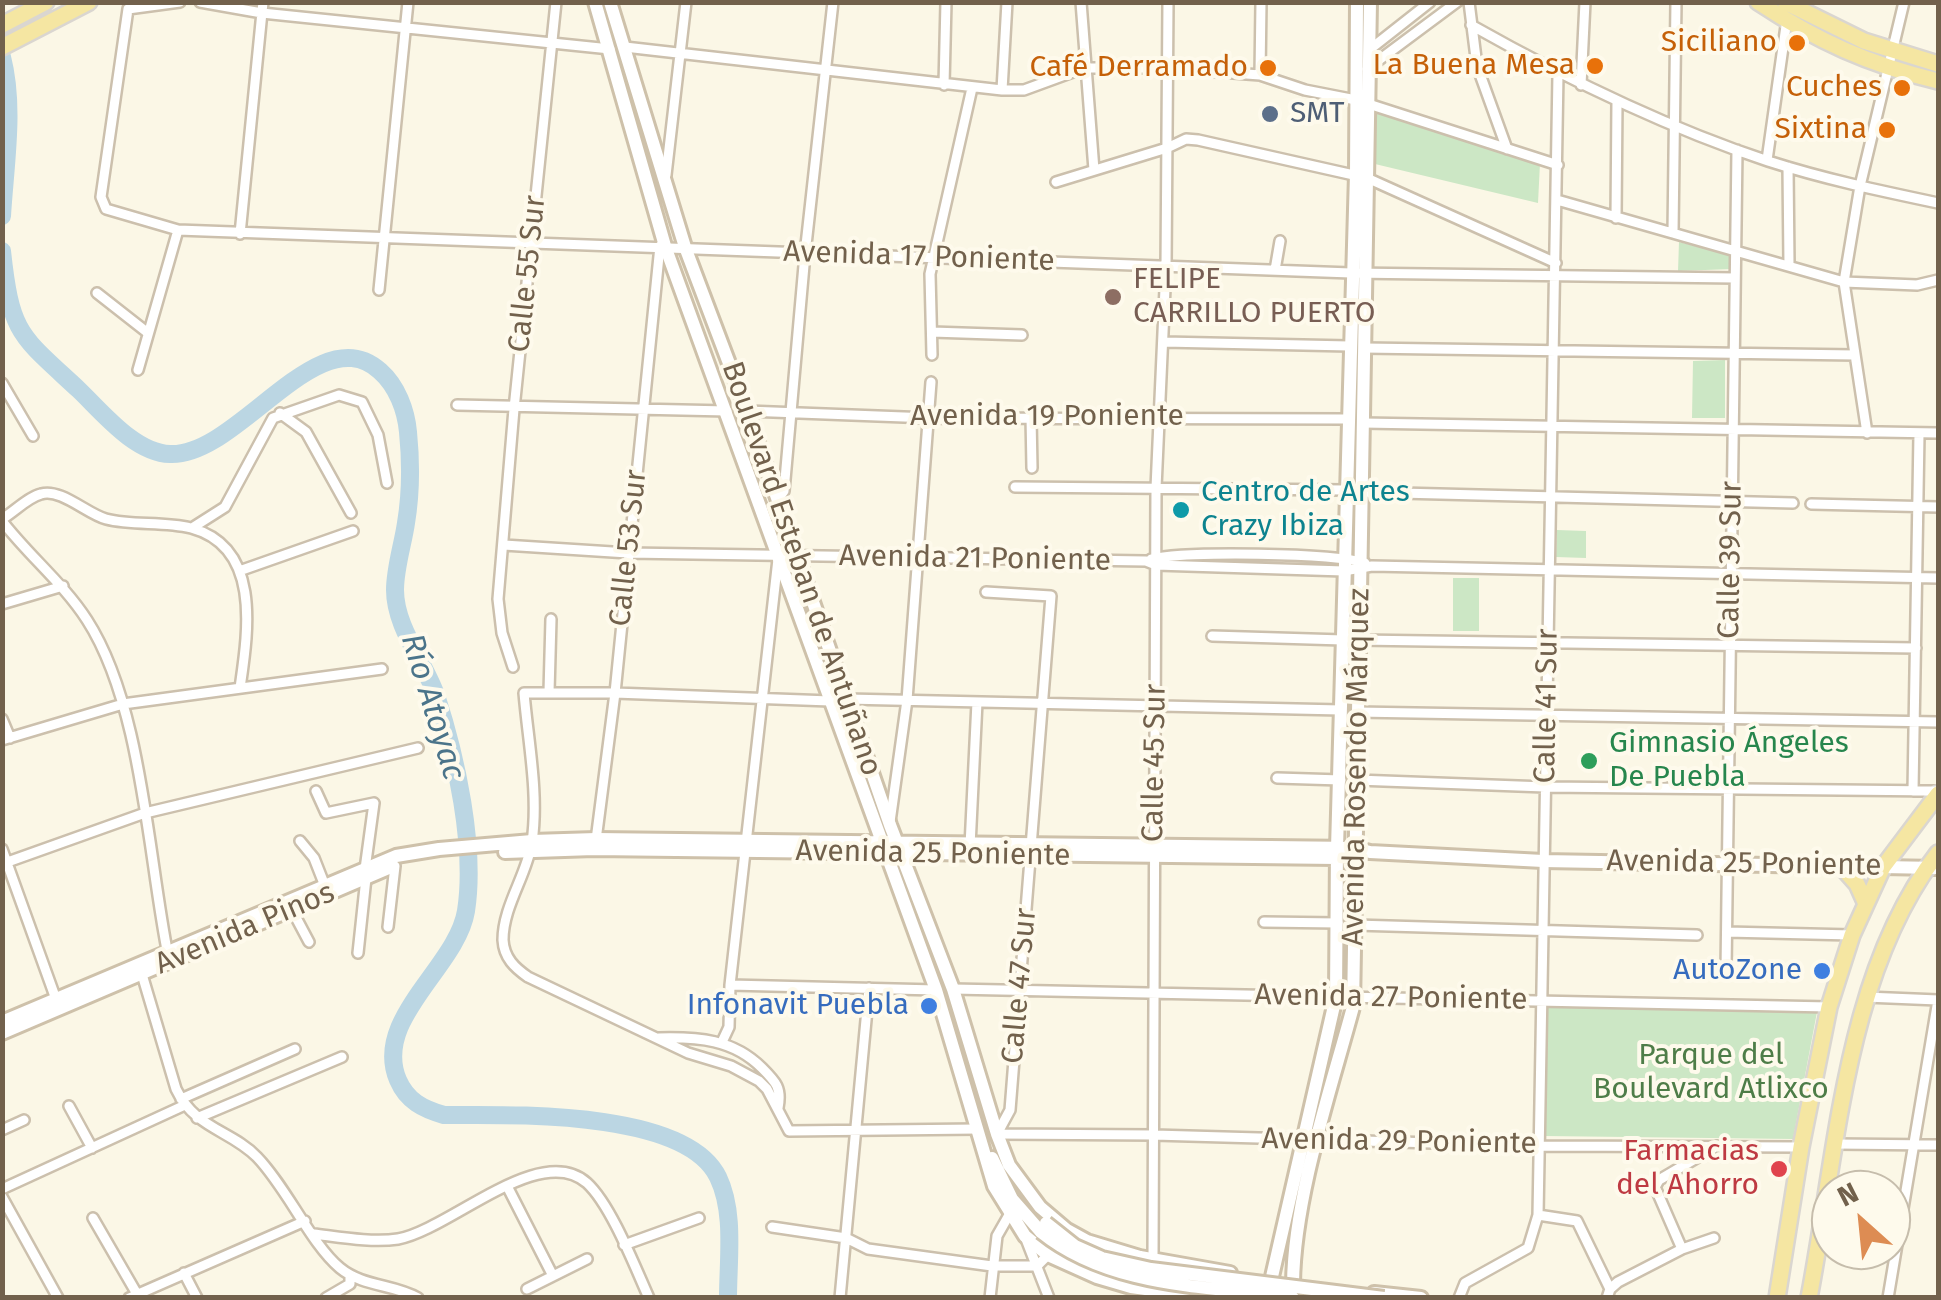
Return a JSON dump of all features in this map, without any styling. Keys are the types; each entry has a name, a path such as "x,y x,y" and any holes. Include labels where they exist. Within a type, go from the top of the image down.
{"main road":[{"path":"2,24 46,2"},
{"path":"2,47 88,2"},
{"name":"Boulevard Esteban de Antuñano","path":"595,2 617,48 666,178 685,246 778,498 890,824 954,990 1009,1164"},
{"name":"Boulevard Esteban de Antuñano","path":"610,2 662,246 727,411 936,990 978,1129"},
{"name":"Avenida Rosendo Márquez","path":"1293,1293 1293,1261 1309,1142 1336,997 1348,346 1358,273 1361,176 1357,2"},
{"name":"Avenida Rosendo Márquez","path":"1361,68 1369,50 1370,2"},
{"path":"1758,2 1789,8 1890,51 1938,64"},
{"path":"1789,8 1829,44 1886,69 1938,81"},
{"name":"Avenida Rosendo Márquez","path":"1271,1280 1354,997 1358,640 1364,566 1364,348 1358,273"},
{"path":"1777,1298 1829,1006 1852,935 1883,867 1938,792"},
{"name":"Avenida 25 Poniente","path":"496,848 595,844 1370,852 1544,861 1933,868"},
{"name":"Avenida Pinos","path":"168,957 292,910 396,856 496,848"},
{"name":"Avenida Pinos","path":"2,1033 58,1004 326,886 439,853"},
{"path":"1809,1298 1835,1144 1866,997 1888,936 1933,868 1938,853"},
{"path":"1841,866 1853,877 1866,904"},
{"name":"Avenida Pinos","path":"2,1022 58,1004"},
{"path":"978,1129 994,1186 1009,1215 1025,1236 1048,1255 1096,1277 1154,1294 1211,1298"},
{"path":"978,1129 1012,1199 1076,1256 1114,1272 1293,1293 1421,1298"},
{"path":"1009,1164 1043,1228 1102,1258 1384,1298"},
{"path":"1009,1164 1040,1207 1087,1241 1154,1260 1271,1280 1293,1293"},
{"path":"1293,1261 1302,1279 1319,1292"},
{"path":"1814,1274 1822,1298"}],"street":[{"name":"Avenida 17 Poniente","path":"180,2 128,9 101,198 106,209 178,230 1358,273 1735,278"},
{"path":"200,2 552,44 826,68 972,88 1024,90 1084,68 1166,68 1260,75 1362,102 1558,165"},
{"path":"379,290 408,2"},
{"name":"Calle 55 Sur","path":"514,667 502,632 498,600 556,2"},
{"path":"666,178 686,2"},
{"path":"778,498 784,491 833,2"},
{"path":"944,85 946,2"},
{"path":"1002,90 1007,2"},
{"path":"1080,2 1094,170"},
{"name":"Calle 45 Sur","path":"1154,1260 1157,705 1153,561 1164,342 1168,2"},
{"path":"1260,2 1260,75"},
{"path":"1369,50 1430,2"},
{"path":"1361,68 1457,2"},
{"path":"1468,2 1484,91 1507,149"},
{"path":"1581,85 1585,2"},
{"path":"1673,233 1676,2"},
{"path":"1867,432 1844,282 1860,186 1904,2"},
{"path":"240,234 263,8"},
{"path":"1766,160 1789,8"},
{"path":"1471,25 1581,85 1737,150 1788,167 1938,204"},
{"name":"Calle 41 Sur","path":"1538,1215 1558,74"},
{"path":"932,355 930,274 972,88"},
{"path":"1616,218 1617,101"},
{"path":"1056,182 1186,139 1198,140 1361,176 1556,263"},
{"name":"Calle 39 Sur","path":"1726,971 1737,150"},
{"path":"1788,167 1788,266"},
{"path":"1557,200 1844,282 1916,284 1938,280"},
{"path":"138,370 178,230"},
{"path":"1275,270 1280,241"},
{"name":"Calle 53 Sur","path":"595,844 616,693 662,246"},
{"path":"97,293 148,333"},
{"path":"932,332 1022,334"},
{"path":"1164,342 1348,346"},
{"path":"1364,348 1855,354"},
{"path":"890,824 907,700 931,382"},
{"path":"2,383 34,436"},
{"path":"192,528 225,506 273,418 339,395 362,402 378,435 387,483"},
{"path":"457,405 727,411"},
{"name":"Avenida 19 Poniente","path":"747,411 930,418 1347,419"},
{"path":"280,413 306,432 351,513"},
{"path":"1031,417 1032,468"},
{"path":"1363,422 1938,433"},
{"path":"1913,791 1919,434"},
{"path":"1016,488 1345,490"},
{"path":"1361,492 1793,503"},
{"path":"168,957 123,704 90,623 64,586 2,520 36,496 48,493 105,519 192,528 219,542 242,570 248,630 240,688"},
{"path":"1811,504 1938,507"},
{"path":"242,570 352,531"},
{"path":"2,546 16,538"},
{"name":"Avenida 21 Poniente","path":"504,545 778,556 1153,561 1258,556 1364,566 1938,578"},
{"path":"722,1042 729,1027 730,984 778,556"},
{"path":"2,604 64,586"},
{"name":"Calle 47 Sur","path":"986,592 1051,596 1010,1110 997,1134"},
{"path":"548,692 552,619"},
{"path":"1212,636 1343,640"},
{"path":"1358,640 1916,648"},
{"path":"2,719 6,739 123,704 382,669"},
{"path":"830,701 616,693 524,694 534,810 531,845 504,926 503,944 508,958 528,978 688,1053 731,1066 759,1082 767,1089 789,1131 978,1129"},
{"path":"848,699 1342,710"},
{"path":"970,848 977,702"},
{"path":"1358,712 1938,722"},
{"path":"5,863 144,813 418,748"},
{"path":"1277,778 1341,780"},
{"path":"1357,780 1545,787 1938,792"},
{"path":"316,791 326,813 374,803 358,953"},
{"path":"300,842 314,858 326,886"},
{"path":"2,849 58,1004"},
{"path":"388,928 394,866"},
{"path":"292,910 308,942"},
{"path":"1264,922 1338,924"},
{"path":"1354,925 1697,935"},
{"path":"1726,932 1852,935"},
{"path":"140,969 183,1102 197,1118 256,1156 336,1264 373,1284 406,1290 418,1298"},
{"path":"730,984 936,990"},
{"path":"840,1298 870,988"},
{"name":"Avenida 27 Poniente","path":"954,990 1829,1006"},
{"path":"1866,997 1938,1000 1888,1298"},
{"path":"656,1038 722,1042 749,1056 778,1084 778,1110"},
{"path":"2,1189 295,1048"},
{"path":"197,1118 342,1057"},
{"path":"69,1106 92,1148"},
{"path":"2,1130 24,1120"},
{"name":"Avenida 29 Poniente","path":"997,1134 1538,1146 1801,1147"},
{"path":"1835,1144 1938,1145"},
{"path":"1682,1249 1656,1186 1659,1180 1718,1145"},
{"path":"314,1234 399,1239 426,1230 507,1186 547,1172 564,1172 579,1177 598,1198 649,1298"},
{"path":"507,1186 553,1276"},
{"path":"2,1198 58,1298"},
{"path":"990,1298 997,1236 1009,1215"},
{"path":"1459,1298 1464,1283 1528,1248 1538,1215 1577,1221 1608,1293 1682,1249 1714,1238"},
{"path":"93,1218 133,1296 305,1221"},
{"path":"624,1245 699,1218"},
{"path":"772,1228 846,1238 868,1249 992,1266 1037,1266 1048,1255"},
{"path":"1025,1236 1050,1298"},
{"path":"527,1289 587,1260"},
{"path":"184,1274 196,1298"},
{"path":"326,1298 350,1284 350,1274"}],"green space":[{"path":"1376,112 1540,163 1538,203 1375,164"},
{"path":"1679,242 1734,256 1732,269 1678,271"},
{"path":"1725,360 1725,418 1692,418 1693,361"},
{"path":"1557,530 1586,531 1586,558 1556,557"},
{"path":"1453,578 1479,578 1479,631 1453,631"},
{"name":"Parque del Boulevard Atlixco","path":"1546,1007 1817,1012 1793,1139 1544,1136"}],"waterway":[{"name":"Río Atoyac","path":"2,57 9,116 2,216"},
{"name":"Río Atoyac","path":"2,251 15,317 31,344 120,430 157,452 196,449 223,434 304,373 331,361 356,359 380,371 391,384 405,415 410,466 408,512 395,582 396,604 443,719 457,773 468,859 466,911 459,932 396,1036 393,1058 398,1080 416,1103 444,1115 593,1120 670,1139 699,1155 718,1177 727,1205 728,1298"}],"place":[{"name":"Siciliano","path":"1797,43"},
{"name":"La Buena Mesa","path":"1595,66"},
{"name":"Café Derramado","path":"1268,68"},
{"name":"Cuches","path":"1902,88"},
{"name":"SMT","path":"1270,114"},
{"name":"Sixtina","path":"1887,130"},
{"name":"FELIPE CARRILLO PUERTO","path":"1113,297"},
{"name":"Centro de Artes Crazy Ibiza","path":"1181,510"},
{"name":"Gimnasio Ángeles De Puebla","path":"1589,761"},
{"name":"AutoZone","path":"1822,971"},
{"name":"Infonavit Puebla","path":"929,1006"},
{"name":"Farmacias del Ahorro","path":"1779,1169"}]}
